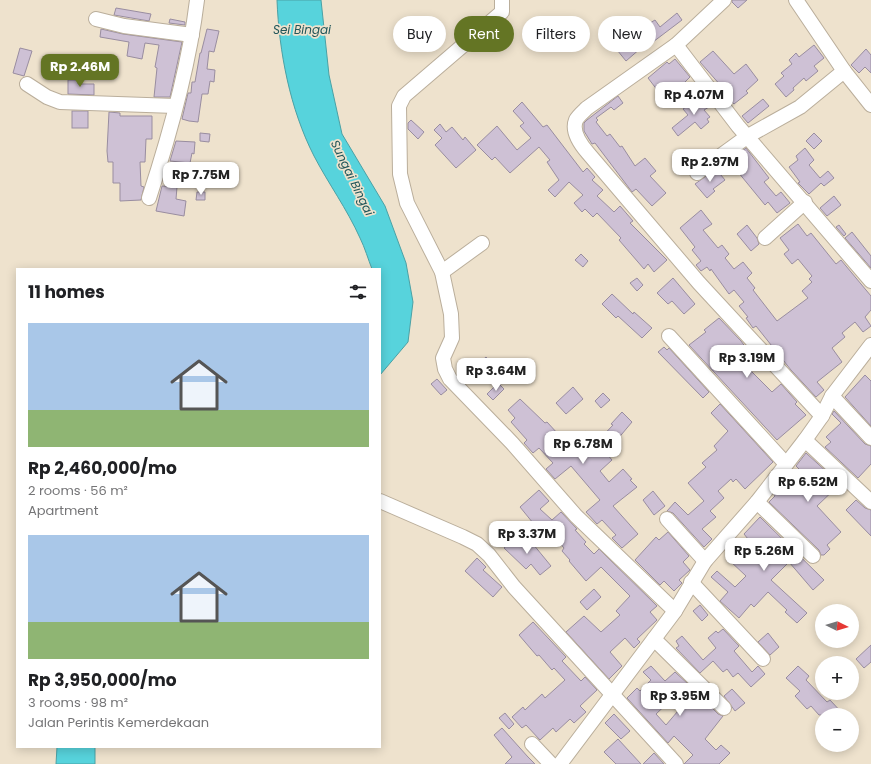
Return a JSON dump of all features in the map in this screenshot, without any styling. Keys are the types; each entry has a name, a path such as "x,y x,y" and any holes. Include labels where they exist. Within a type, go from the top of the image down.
{"street":[{"path":"149,198 170,134 192,35 197,0"},
{"path":"502,0 502,12 404,96 399,106 399,153 402,184 407,203 442,272 451,314 452,338 443,358 445,369 450,379 512,443 576,516 675,611"},
{"path":"724,0 676,45 587,108 576,120 575,131 579,141 699,283 822,416"},
{"path":"796,0 844,71 871,105"},
{"path":"96,19 131,27 192,35"},
{"path":"676,45 738,126 805,202 871,281"},
{"path":"697,173 748,136 800,107 844,71"},
{"path":"27,84 47,97 60,102 175,106"},
{"path":"765,238 805,202"},
{"path":"442,272 482,243"},
{"path":"669,336 786,464"},
{"path":"560,764 675,611 691,582 705,561 757,502 805,440 822,416 832,396 871,345"},
{"path":"832,396 871,438"},
{"path":"805,440 871,502"},
{"path":"381,501 477,544 489,555 514,587 612,696 676,764"},
{"path":"757,502 813,556"},
{"path":"667,519 705,561"},
{"path":"691,582 763,660"},
{"path":"654,639 724,708"},
{"path":"532,744 551,764"}],"water":[{"name":"Sei Bingai","path":"277,0 321,0 329,75 342,134 385,206 406,263 413,302 408,342 381,374 381,268 372,268 355,227 314,156 298,119 287,80 278,20"},
{"path":"57,748 95,748 95,764 56,764"}],"building":[{"path":"732,0 747,0 738,8"},
{"path":"116,8 151,14 149,21 114,15"},
{"path":"677,13 682,20 656,40 656,21 660,27"},
{"path":"170,19 185,22 185,25 169,23"},
{"path":"101,29 123,34 182,42 170,97 154,97 157,68 155,67 159,45 145,43 142,59 127,56 129,42 100,37"},
{"path":"207,29 219,31 214,52 209,51 207,69 215,70 214,82 210,81 208,94 202,94 198,122 189,121 182,119 188,93 191,93 192,82 195,82 200,53"},
{"path":"814,45 824,58 814,66 818,71 806,81 804,78 786,97 775,84 784,76 781,73 792,64 789,60 796,53 799,57"},
{"path":"20,48 32,51 24,76 13,73"},
{"path":"866,49 871,55 871,73 865,67 859,73 851,65"},
{"path":"713,51 734,74 746,64 758,80 746,91 748,93 734,104 727,97 729,95 700,62"},
{"path":"619,52 636,52 626,61"},
{"path":"675,59 690,77 685,82 688,86 668,104 648,78 667,62 669,64"},
{"path":"68,80 78,80 78,84 94,84 94,95 68,94"},
{"path":"618,96 623,103 614,110 611,107 596,118 598,120 596,122 607,136 610,134 620,147 622,146 635,166 645,158 656,171 650,176 666,193 652,206 636,189 632,192 595,143 592,144 584,131 584,123"},
{"path":"701,96 709,107 704,110 710,117 707,119 709,122 701,129 695,122 678,136 672,128 688,115 683,109"},
{"path":"763,99 769,106 748,123 742,116"},
{"path":"522,102 543,127 547,125 583,172 587,168 595,177 592,180 603,190 597,196 614,212 620,206 633,221 630,223 667,260 654,272 648,264 644,269 619,240 621,238 597,213 593,217 585,209 582,212 574,203 583,195 569,182 555,197 548,190 559,180 547,162 550,160 539,147 510,173 495,157 492,160 477,145 497,126 517,150 531,138 520,126 524,123 513,111"},
{"path":"72,111 88,111 88,128 72,128"},
{"path":"109,112 120,113 120,116 152,116 152,139 146,139 145,162 140,162 141,186 144,187 141,200 120,201 120,183 113,183 113,162 108,162 107,151"},
{"path":"411,120 424,132 418,139 408,129 408,123"},
{"path":"440,124 446,132 452,127 463,140 465,137 476,150 456,168 435,145 442,138 434,130"},
{"path":"200,133 210,134 209,142 200,141"},
{"path":"814,133 822,141 814,149 806,141"},
{"path":"176,141 195,142 194,154 192,153 190,163 170,161"},
{"path":"746,148 769,178 764,182 776,196 781,192 790,203 777,213 768,202 765,205 729,161"},
{"path":"805,148 814,160 809,165 820,178 828,171 834,178 824,186 821,183 809,194 798,183 800,182 789,167 798,160 796,156"},
{"path":"716,169 725,180 713,189 715,191 707,198 695,184"},
{"path":"162,186 177,187 176,199 186,201 184,216 156,211"},
{"path":"197,192 205,192 205,200 196,200"},
{"path":"834,196 841,205 827,216 820,208"},
{"path":"701,210 712,224 703,230 718,248 722,245 729,254 725,258 734,269 743,262 752,273 747,278 755,288 753,290 777,321 808,298 802,291 812,282 809,279 812,276 798,259 792,264 784,254 789,250 780,238 798,224 807,236 811,233 836,264 841,260 871,296 871,310 865,317 871,326 863,332 855,322 842,333 845,337 832,348 842,362 817,382 824,390 816,397 791,370 756,326 753,328 746,318 748,317 739,306 744,302 734,290 729,294 711,269 710,271 707,267 701,271 696,265 701,261 692,250 695,247 680,228"},
{"path":"747,225 757,238 759,244 751,251 737,234"},
{"path":"839,225 846,234 844,236 836,227"},
{"path":"852,232 871,256 871,268 845,238"},
{"path":"581,254 588,261 583,267 575,260"},
{"path":"637,278 643,285 637,291 630,283"},
{"path":"673,278 695,304 684,314 672,301 668,304 657,293"},
{"path":"612,294 633,314 634,312 652,328 642,338 618,316 616,318 602,304"},
{"path":"719,318 741,341 757,363 749,369 772,392 781,384 797,402 795,404 806,415 777,440 689,345 706,332 704,330"},
{"path":"664,347 667,350 669,348 709,392 703,398 658,352"},
{"path":"486,357 495,367 485,376 476,366"},
{"path":"865,375 871,381 871,426 845,397"},
{"path":"437,379 447,390 441,395 431,384"},
{"path":"498,383 504,389 493,400 487,394"},
{"path":"573,387 583,399 566,414 556,403"},
{"path":"603,393 610,400 601,408 595,401"},
{"path":"520,399 545,423 547,422 570,447 585,431 597,442 613,425 611,424 622,412 632,422 606,453 612,460 600,471 609,482 623,469 632,479 630,480 637,487 613,506 638,534 622,548 612,538 616,535 602,520 597,524 586,512 600,500 571,466 555,479 546,469 553,463 539,448 533,453 524,443 527,440 511,422 515,418 508,410"},
{"path":"720,404 773,462 745,489 736,479 733,482 731,479 718,491 724,498 710,511 716,517 702,529 712,539 704,547 673,513 667,511 675,502 688,515 704,501 688,483 706,467 702,463 717,450 714,446 728,431 711,413"},
{"path":"834,411 865,444 871,446 871,464 858,478 825,447 831,442 826,437 841,423 832,414"},
{"path":"806,453 840,484 817,506 841,532 827,545 830,549 824,555 821,555 819,550 769,502 775,496 774,494 778,488 780,490 801,471 796,466"},
{"path":"539,490 549,501 540,509 552,520 561,512 577,529 575,530 586,542 584,544 594,554 599,549 657,606 650,612 657,620 637,639 640,642 634,648 625,638 610,652 622,666 609,679 566,632 584,616 601,632 620,615 616,611 630,596 601,567 586,581 569,561 570,560 562,551 564,548 554,536 550,540 533,523 520,507"},
{"path":"653,491 665,506 654,515 643,500"},
{"path":"856,500 865,508 871,510 871,536 846,510"},
{"path":"760,517 824,580 813,590 789,562 771,580 807,613 797,623 785,612 787,610 768,592 754,607 751,604 739,618 720,601 728,592 711,577 717,571 735,587 746,576 729,560 748,539 744,534"},
{"path":"668,532 689,556 683,562 690,570 679,580 682,583 674,591 664,581 660,585 635,560 656,537 659,540"},
{"path":"518,535 529,548 533,544 551,566 540,575 531,564 526,569 504,548"},
{"path":"477,558 486,567 483,570 502,587 493,597 465,571"},
{"path":"594,589 601,597 587,610 580,602"},
{"path":"700,605 708,615 702,621 693,611"},
{"path":"533,622 566,657 562,661 581,681 585,677 597,690 580,706 586,712 574,723 570,719 556,732 553,728 540,740 526,725 522,728 512,717 523,707 525,710 542,694 545,698 565,680 554,668 552,670 539,655 537,656 519,635"},
{"path":"723,629 739,646 734,651 752,672 758,666 765,674 751,687 738,673 733,677 727,669 723,672 713,661 700,673 676,648 679,646 676,641 682,636 703,660 716,648 708,638 716,631 718,633"},
{"path":"768,633 779,647 770,655 758,642"},
{"path":"871,645 871,662 864,668 859,662 859,656"},
{"path":"651,666 665,681 675,672 688,684 656,714 666,725 695,691 718,714 723,716 705,739 716,750 721,745 730,753 719,764 684,764 693,755 674,736 668,743 627,698 637,688 640,691 651,680 643,672"},
{"path":"798,666 809,676 806,680 815,689 815,700 825,700 827,702 830,700 837,708 815,708 815,710 811,706 807,709 795,696 800,691 786,678"},
{"path":"732,689 745,703 735,711 724,696"},
{"path":"505,713 514,724 509,729 499,718"},
{"path":"614,714 630,731 621,739 605,723"},
{"path":"502,728 535,764 505,764 512,757 494,735"},
{"path":"618,739 641,764 616,764 604,752"},
{"path":"654,753 664,764 643,764"}],"water label":[{"name":"Sungai Bingai","path":"352,178"}]}
